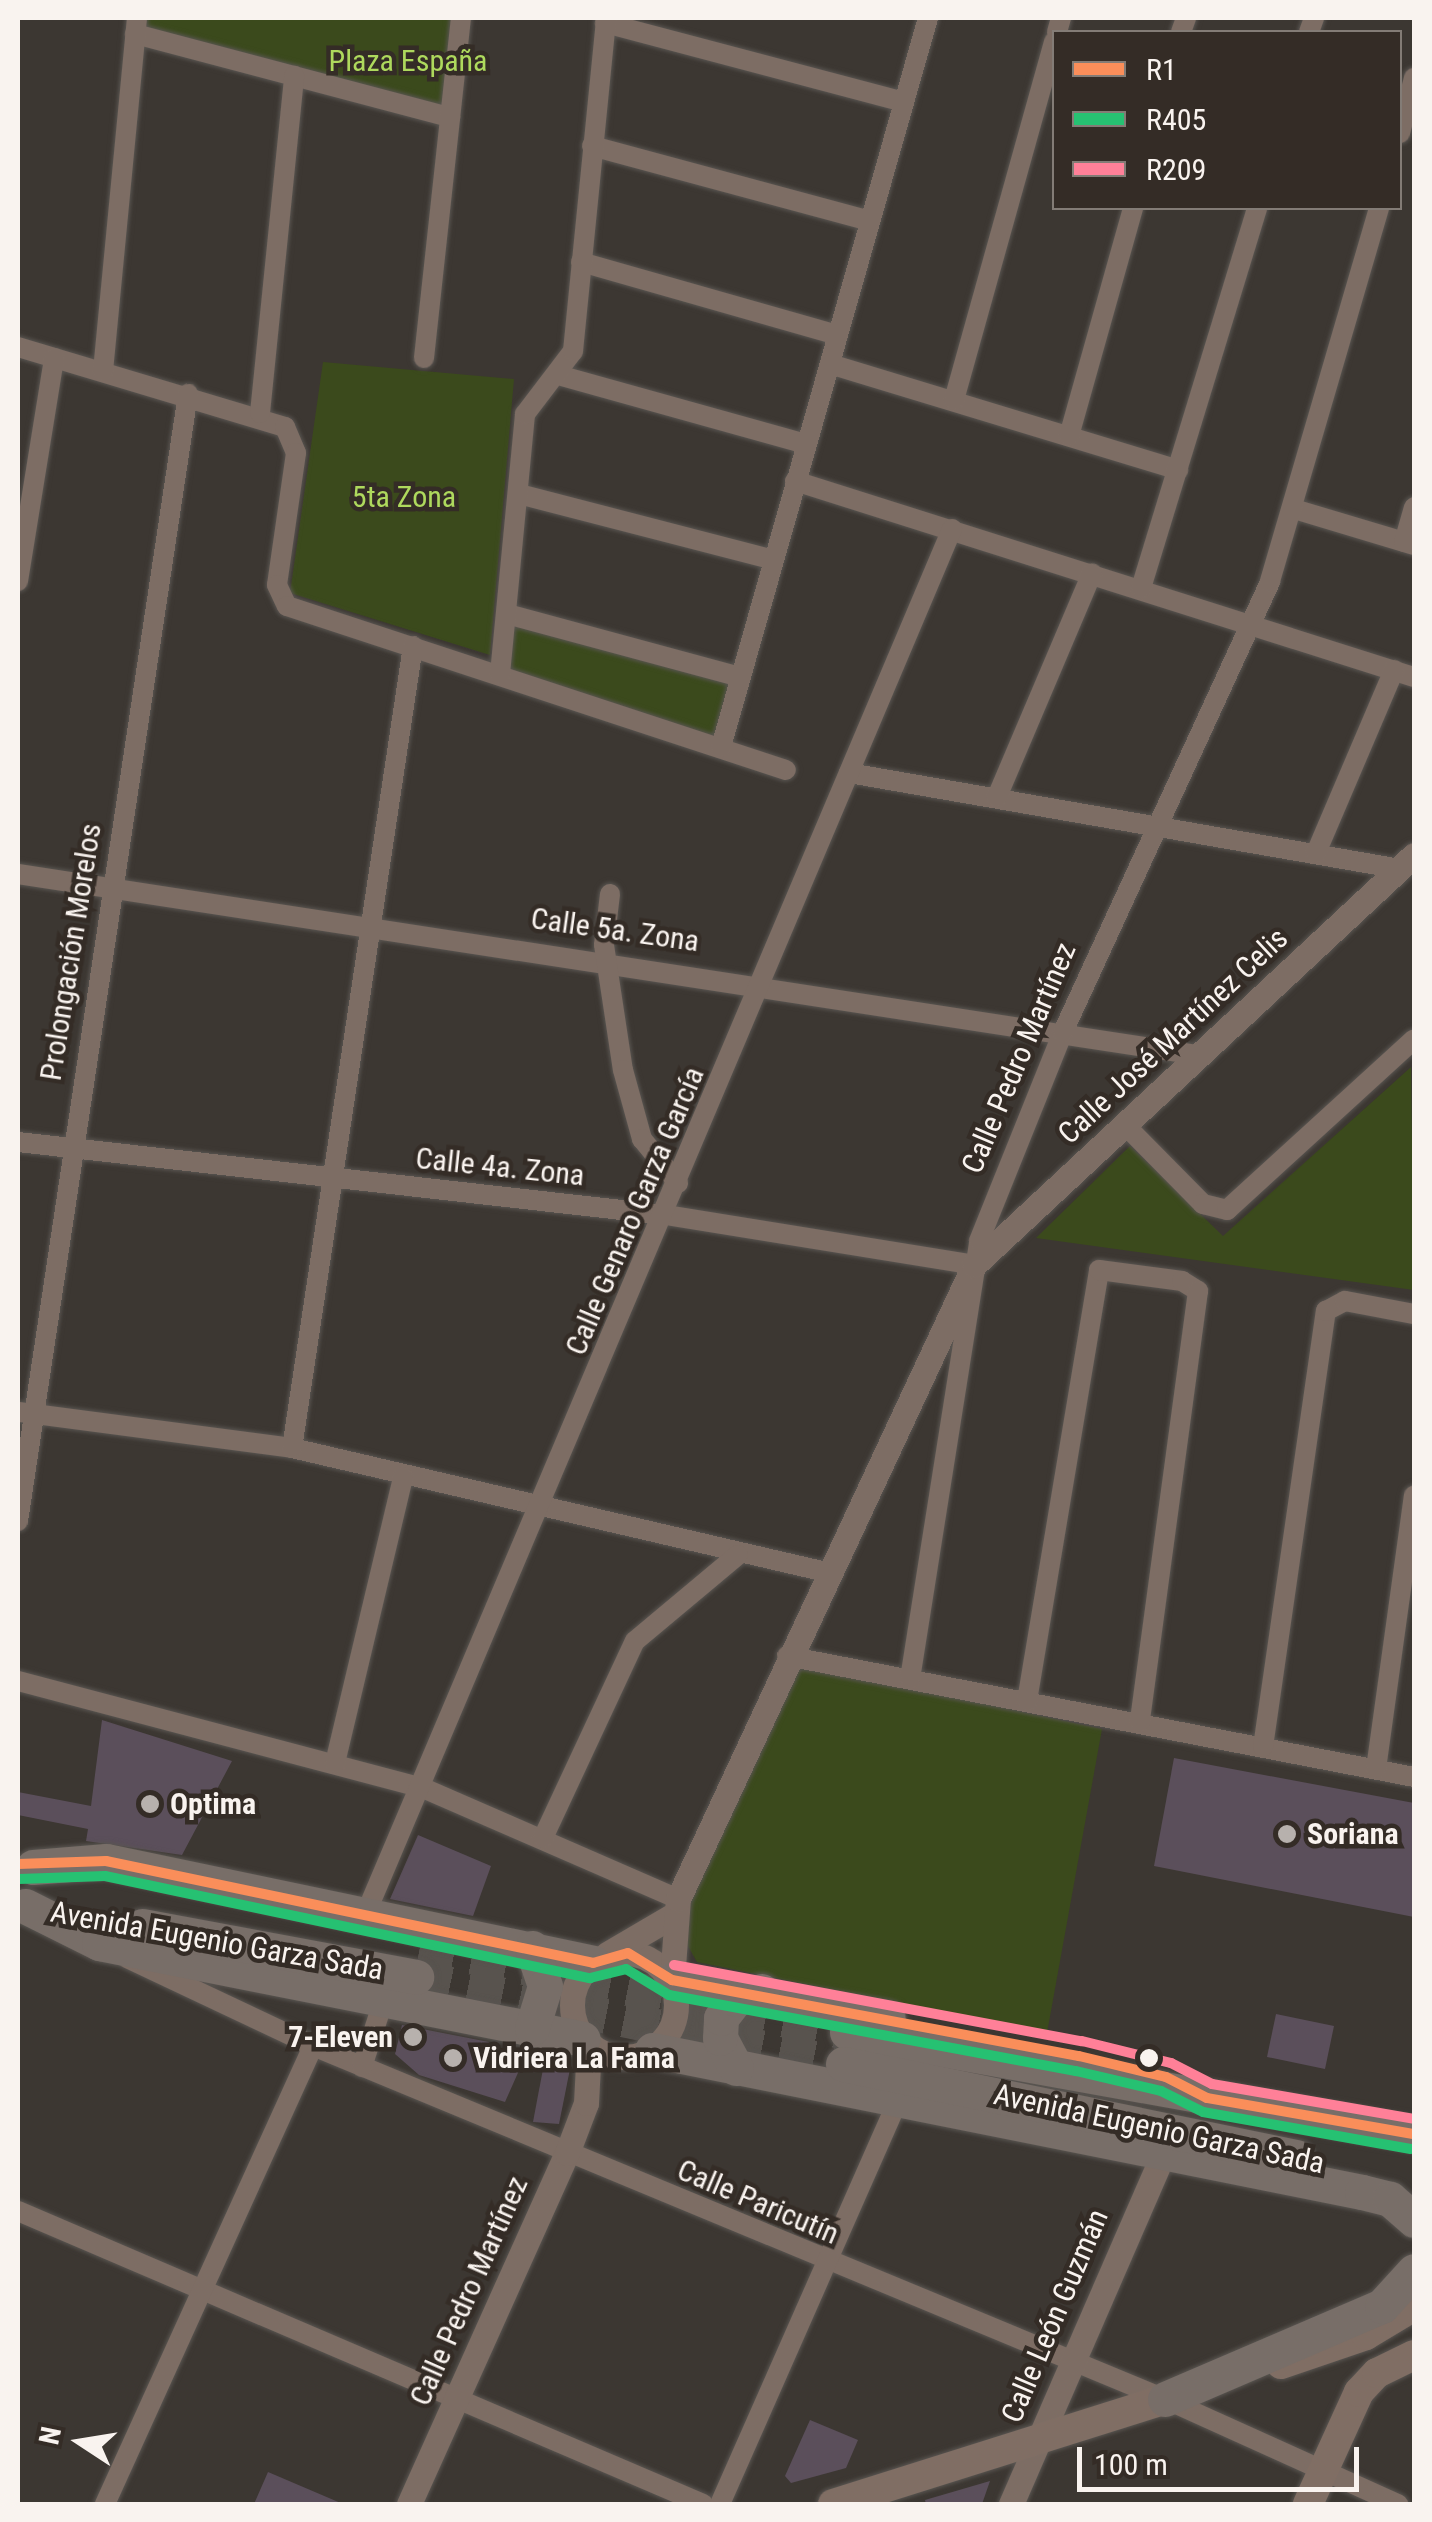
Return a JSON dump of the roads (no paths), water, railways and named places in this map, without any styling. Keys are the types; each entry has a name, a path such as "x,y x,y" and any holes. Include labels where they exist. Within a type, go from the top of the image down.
{"highway":[{"path":"25,1866 106,1861 598,1960"},
{"name":"Avenida Eugenio Garza Sada","path":"21,1905 418,1962 25,1866"},
{"path":"21,1905 98,1942 586,2042"},
{"path":"532,1948 544,1978 532,2028"},
{"path":"672,1980 762,1990 1150,2072 1207,2098"},
{"path":"736,2068 720,2038 721,2018 736,1999 762,1990"},
{"name":"Avenida Eugenio Garza Sada","path":"1410,2129 845,2048 1310,2160 1414,2189"},
{"path":"637,2054 736,2068 1170,2157 1338,2187 1390,2199 1414,2220"},
{"path":"1170,2157 1249,2146"},
{"path":"1310,2160 1338,2187"},
{"path":"1165,2399 1195,2379 1382,2306 1414,2271"}],"main road":[{"path":"833,2504 1346,2344 1411,2308"},
{"path":"1308,2504 1359,2392 1414,2355"}],"street":[{"path":"424,358 461,18"},
{"path":"720,747 928,18"},
{"path":"500,674 530,401 562,376 574,351 605,20 904,102"},
{"path":"103,372 136,26 294,76 450,117"},
{"path":"954,400 1052,49"},
{"path":"260,414 294,76"},
{"path":"1402,126 1414,78"},
{"path":"592,146 870,221"},
{"path":"1069,436 1132,210"},
{"path":"1141,588 1256,210"},
{"name":"Calle Pedro Martínez","path":"672,1980 675,1908 826,1572 974,1265 1063,1032 1251,624 1294,509 1378,210"},
{"path":"582,262 838,335"},
{"path":"18,348 260,414 296,444 280,601 786,770"},
{"path":"18,582 54,358"},
{"path":"830,364 1178,470"},
{"path":"562,376 806,444"},
{"name":"Prolongación Morelos","path":"18,1520 24,1413 112,888 188,394"},
{"path":"796,481 1404,673 1316,853"},
{"path":"519,494 774,560"},
{"path":"1294,509 1409,544 1414,507"},
{"name":"Calle Genaro Garza García","path":"366,1913 543,1510 952,529"},
{"path":"998,797 1092,573"},
{"path":"506,614 741,676"},
{"path":"292,1448 413,646"},
{"path":"849,773 1157,828 1316,853 1407,862"},
{"name":"Calle José Martínez Celis","path":"974,1265 1407,862"},
{"name":"Calle 5a. Zona","path":"18,874 762,982 1202,1056"},
{"path":"610,894 606,959 616,1041 642,1140 678,1183"},
{"path":"1126,1126 1204,1204 1239,1204 1414,1039"},
{"name":"Calle 4a. Zona","path":"18,1142 666,1215 974,1265"},
{"path":"910,1678 974,1265"},
{"path":"1028,1701 1099,1270 1182,1282 1198,1291 1140,1722"},
{"path":"1262,1747 1331,1303 1414,1314"},
{"path":"24,1413 292,1448 403,1478 826,1572"},
{"path":"335,1763 403,1478"},
{"path":"1376,1769 1414,1496"},
{"path":"543,1838 634,1641 738,1555"},
{"path":"787,1656 1414,1777"},
{"path":"18,1681 423,1788 543,1838 675,1908 598,1960 572,2002 586,2042 637,2054 676,2014 672,1980 644,1956 598,1960"},
{"name":"Calle Paricutín","path":"98,1942 313,2046 827,2264 1165,2399 1398,2504"},
{"path":"362,2067 384,1998"},
{"name":"Calle Pedro Martínez","path":"409,2504 567,2152 586,2102 586,2042"},
{"path":"105,2504 198,2289 313,2046"},
{"name":"Calle Pedro Martínez","path":"586,2102 637,2054"},
{"path":"720,2504 897,2103"},
{"name":"Calle León Guzmán","path":"1011,2504 1070,2364 1170,2157"},
{"path":"18,2211 703,2504"}],"tunnel":[{"path":"420,1946 847,2032"},
{"path":"416,1977 843,2064"}],"place":[{"name":"Optima","path":"150,1804"},
{"name":"Soriana","path":"1287,1834"},
{"name":"7-Eleven","path":"413,2037"},
{"name":"Vidriera La Fama","path":"453,2058"}],"park label":[{"name":"Plaza España","path":"408,61"},
{"name":"5ta Zona","path":"404,497"}]}
